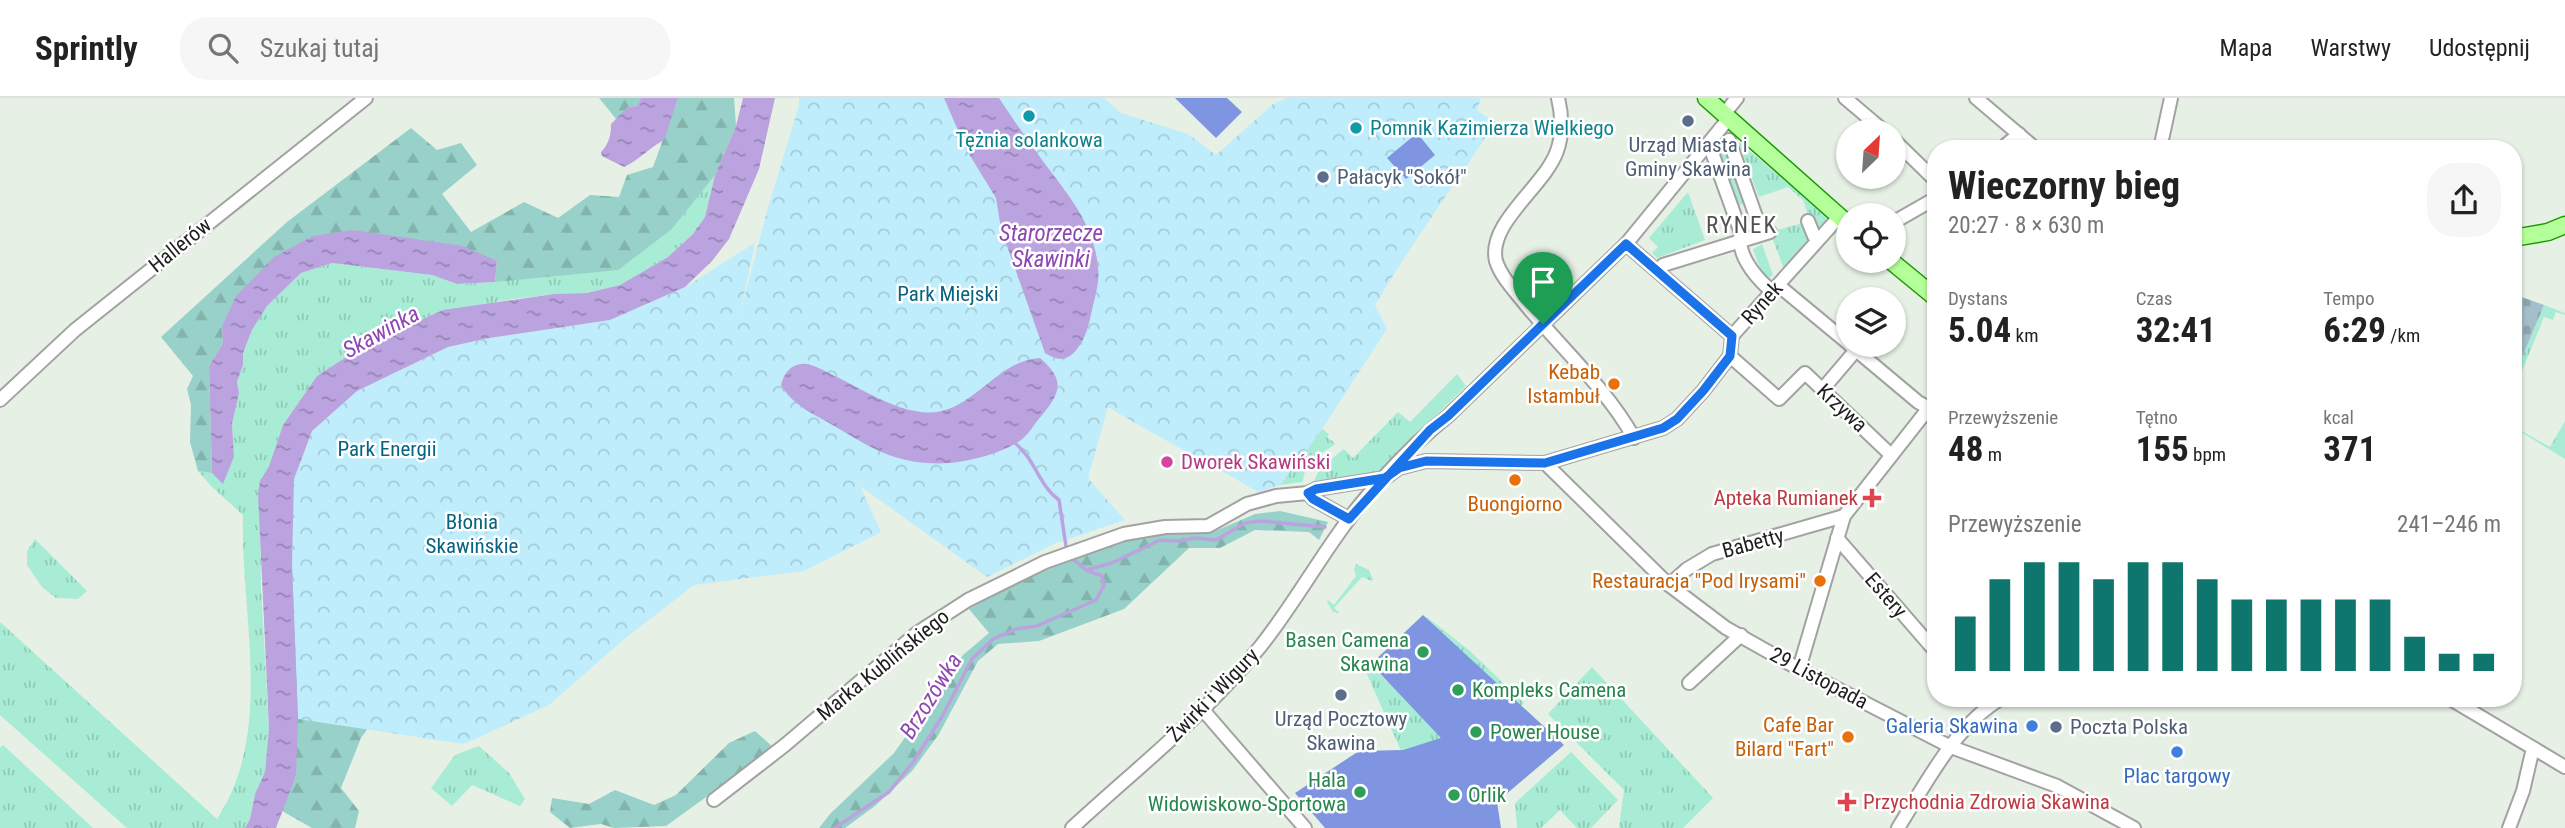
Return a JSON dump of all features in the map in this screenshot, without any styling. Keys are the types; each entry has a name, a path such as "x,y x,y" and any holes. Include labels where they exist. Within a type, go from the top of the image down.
{"main road":[{"name":"Rynek","path":"1706,98 1836,213"},
{"path":"2522,236 2548,232 2565,225"},
{"path":"2548,232 2565,235"},
{"path":"1906,273 1927,291"}],"street":[{"name":"Hallerów","path":"0,400 75,330 366,98"},
{"path":"1558,98 1558,150 1549,168 1504,225 1495,250 1502,274 1596,386 1631,433"},
{"path":"1626,244 1727,116 1737,98"},
{"path":"1845,98 1870,119"},
{"path":"1976,98 2026,140"},
{"path":"2162,140 2171,98"},
{"path":"2011,140 2019,134"},
{"path":"1663,265 1766,233 1729,140"},
{"name":"Rynek","path":"1710,147 1741,233 1739,241 1753,274 1773,286"},
{"path":"1906,151 1927,172"},
{"path":"1906,215 1927,203"},
{"path":"1808,221 1814,236"},
{"name":"Rynek","path":"1626,244 1732,336 1773,286 1836,227"},
{"name":"Żwirki i Wigury","path":"1072,828 1203,710 1240,672 1302,590 1349,519 1385,478 1422,439 1626,244"},
{"path":"1773,286 1836,334"},
{"path":"1385,478 1399,468 1426,461 1545,463 1631,433 1663,428 1677,419 1730,356 1732,336"},
{"name":"Krzywa","path":"1730,356 1779,399 1805,373 1891,455"},
{"path":"1822,390 1844,357"},
{"path":"1865,357 1927,406"},
{"path":"1799,669 1843,516 1891,455 1927,415"},
{"path":"1422,439 1422,453 1426,461"},
{"name":"29 Listopada","path":"1545,463 1669,584 1727,628 1799,669 1951,747 2057,786 2134,828"},
{"name":"Marka Kublińskiego","path":"714,800 785,746 917,633 968,600 1045,562 1124,534 1165,527 1208,526 1247,504 1276,496 1308,493 1316,489 1385,478"},
{"path":"1308,493 1313,499 1349,519"},
{"name":"Babetty","path":"1669,584 1699,560 1712,554 1843,516"},
{"name":"Estery","path":"1837,538 1927,642"},
{"path":"1689,683 1741,635"},
{"path":"1898,828 1951,747 1976,717 1990,707"},
{"path":"2464,707 2565,767"},
{"path":"1203,710 1306,828"},
{"path":"2509,828 2523,791 2533,748"}],"green space":[{"path":"599,98 641,98 637,106 628,107 617,120"},
{"path":"678,98 734,98 736,126 715,175 672,229 618,270 495,282 497,261 352,230 222,327 223,343 209,366 212,473 198,471 190,442 191,405 187,389 193,376 161,337 287,222 411,128 437,150 461,143 477,165 442,194 471,232 524,202 558,218 590,195 619,197 627,175 653,167"},
{"path":"799,98 1104,98 1121,113 1188,134 1216,155 1273,104 1287,98 1481,98 1477,110 1495,123 1375,305 1387,329 1322,429 1280,485 1258,492 1108,407 1088,478 1125,520 1056,543 987,577 860,486 881,532 804,571 694,585 623,640 549,705 464,744 298,719 292,565 294,478 312,431 357,391 448,347 489,338 610,320 685,287 755,243 740,314"},
{"path":"1724,139 1748,202 1736,206 1715,147"},
{"path":"1738,141 1827,216 1821,229 1809,238 1784,269 1770,232 1810,221 1803,200 1788,187 1759,197"},
{"path":"715,175 705,217 693,234 668,257 620,285 587,293 499,301 360,348 317,376 283,425 269,466 260,481 261,587 269,728 265,772 245,828 127,828 0,715 0,622 217,819 235,785 245,748 250,710 251,671 243,515 198,471 212,473 223,483 234,457 232,424 239,393 237,382 243,365 243,353 252,330 267,306 301,273 332,263 432,275 457,284 495,282 672,229"},
{"path":"1688,192 1705,240 1657,258 1652,253 1658,247 1649,238"},
{"path":"1762,244 1773,275 1765,282 1753,249"},
{"path":"2522,297 2544,305 2522,358"},
{"path":"2544,305 2565,313 2556,312 2553,320 2544,317 2522,371 2522,358"},
{"path":"1457,374 1466,386 1378,472 1314,481 1320,468 1344,449 1353,458 1398,412 1410,422"},
{"path":"2565,421 2565,459 2522,431 2550,447"},
{"path":"1322,429 1329,434 1327,437 1334,445 1309,464 1303,482 1280,485"},
{"path":"1280,511 1328,522 1319,540 1309,532 1255,530 1220,548 1189,548 1124,609 1039,641 998,644 978,661 939,734 912,771 875,806 845,828 819,828 830,814 894,753 963,655 989,633 969,609 999,591 1063,563 1126,541 1169,533 1213,532 1255,514"},
{"path":"35,539 87,591 78,599 56,598 42,587 27,565 27,551"},
{"path":"1356,564 1369,570 1373,579 1372,581 1362,577 1334,608 1340,613 1333,612 1327,602 1328,600 1334,605 1356,576"},
{"path":"292,565 386,703 361,738 341,788 359,811 355,828 312,828 282,811 296,776"},
{"path":"1427,617 1470,651 1524,703 1500,727 1418,627"},
{"path":"1373,667 1442,738 1406,762 1366,672"},
{"path":"1592,667 1713,798 1683,828 1619,828 1624,790 1548,714"},
{"path":"755,731 774,748 666,826 614,828 601,824 570,828 550,812 552,798 589,804 615,790 654,805 676,795 729,743"},
{"path":"3,745 93,828 0,828 0,748"},
{"path":"479,746 509,773 525,799 520,806 472,785 452,806 431,788 455,755"},
{"path":"1571,752 1618,800 1591,828 1577,828 1560,810 1541,828 1517,828 1515,803"}],"shaded area":[{"path":"1175,98 1227,98 1242,112 1216,138"},
{"path":"1417,133 1435,155 1406,179 1387,158"},
{"path":"1423,615 1564,745 1497,802 1501,828 1325,828 1295,793 1359,751 1403,750 1441,738 1371,664"}],"water":[{"path":"641,98 678,98 664,140 624,167 602,156 601,152 609,139 611,124 628,107 637,106"},
{"path":"743,98 775,98 759,169 729,239 712,261 685,287 610,320 489,338 448,347 357,391 312,431 294,479 292,565 298,719 296,776 276,828 245,828 265,772 269,728 258,493 260,481 269,466 283,425 317,376 360,348 443,310 554,294 587,293 620,285 668,257 693,234 705,217 715,175 736,126"},
{"name":"Starorzecze Skawinki","path":"944,98 999,98 1072,200 1086,225 1096,252 1098,283 1085,336 1077,349 1066,358 1058,359 1045,353 1001,229 996,198 966,149"},
{"path":"352,230 463,246 497,261 495,282 457,284 432,275 332,263 301,273 267,306 252,330 243,353 243,365 237,382 239,393 232,424 234,457 223,484 212,473 209,366 223,343 222,327 236,296 274,257 313,236"},
{"path":"1040,358 1054,374 1057,389 1051,403 1028,433 1014,445 996,452 950,463 917,462 877,450 806,409 792,399 781,385 790,369 807,364 899,407 921,412 938,412 968,399 1009,368"}],"waterway":[{"name":"Brzozówka","path":"1015,439 1015,443 1028,457 1046,487 1059,500 1066,546"},
{"path":"1086,570 1112,563 1160,540 1216,540 1245,523 1260,521 1325,527"},
{"name":"Brzozówka","path":"835,828 889,792 914,761 943,715 972,659 993,639 1016,629 1037,626 1096,600 1104,585 1102,576 1086,570 1073,559"}],"place":[{"name":"Tężnia solankowa","path":"1029,116"},
{"name":"Urząd Miasta i Gminy Skawina","path":"1688,121"},
{"name":"Pomnik Kazimierza Wielkiego","path":"1356,128"},
{"name":"Pałacyk \"Sokół\"","path":"1323,177"},
{"name":"Kebab Istambuł","path":"1614,384"},
{"name":"Dworek Skawiński","path":"1167,462"},
{"name":"Buongiorno","path":"1515,480"},
{"name":"Apteka Rumianek","path":"1872,498"},
{"name":"Restauracja \"Pod Irysami\"","path":"1820,581"},
{"name":"Basen Camena Skawina","path":"1423,652"},
{"name":"Kompleks Camena","path":"1458,690"},
{"name":"Urząd Pocztowy Skawina","path":"1341,695"},
{"name":"Galeria Skawina","path":"2032,726"},
{"name":"Poczta Polska","path":"2056,727"},
{"name":"Power House","path":"1476,732"},
{"name":"Cafe Bar Bilard \"Fart\"","path":"1848,737"},
{"name":"Plac targowy","path":"2177,752"},
{"name":"Hala Widowiskowo-Sportowa","path":"1360,792"},
{"name":"Orlik","path":"1454,795"},
{"name":"Przychodnia Zdrowia Skawina","path":"1847,802"}],"district":[{"name":"RYNEK","path":"1742,225"}],"route":[{"path":"1543,324 1448,416 1430,430 1385,478 1349,519 1313,499 1308,493 1316,489 1385,478 1399,468 1426,461 1545,463 1634,438 1668,426 1677,419 1730,356 1732,336 1626,244 1543,324"}],"park label":[{"name":"Park Miejski","path":"948,294"},
{"name":"Park Energii","path":"387,449"},
{"name":"Błonia Skawińskie","path":"472,534"}],"water label":[{"name":"Skawinka","path":"381,332"}]}
